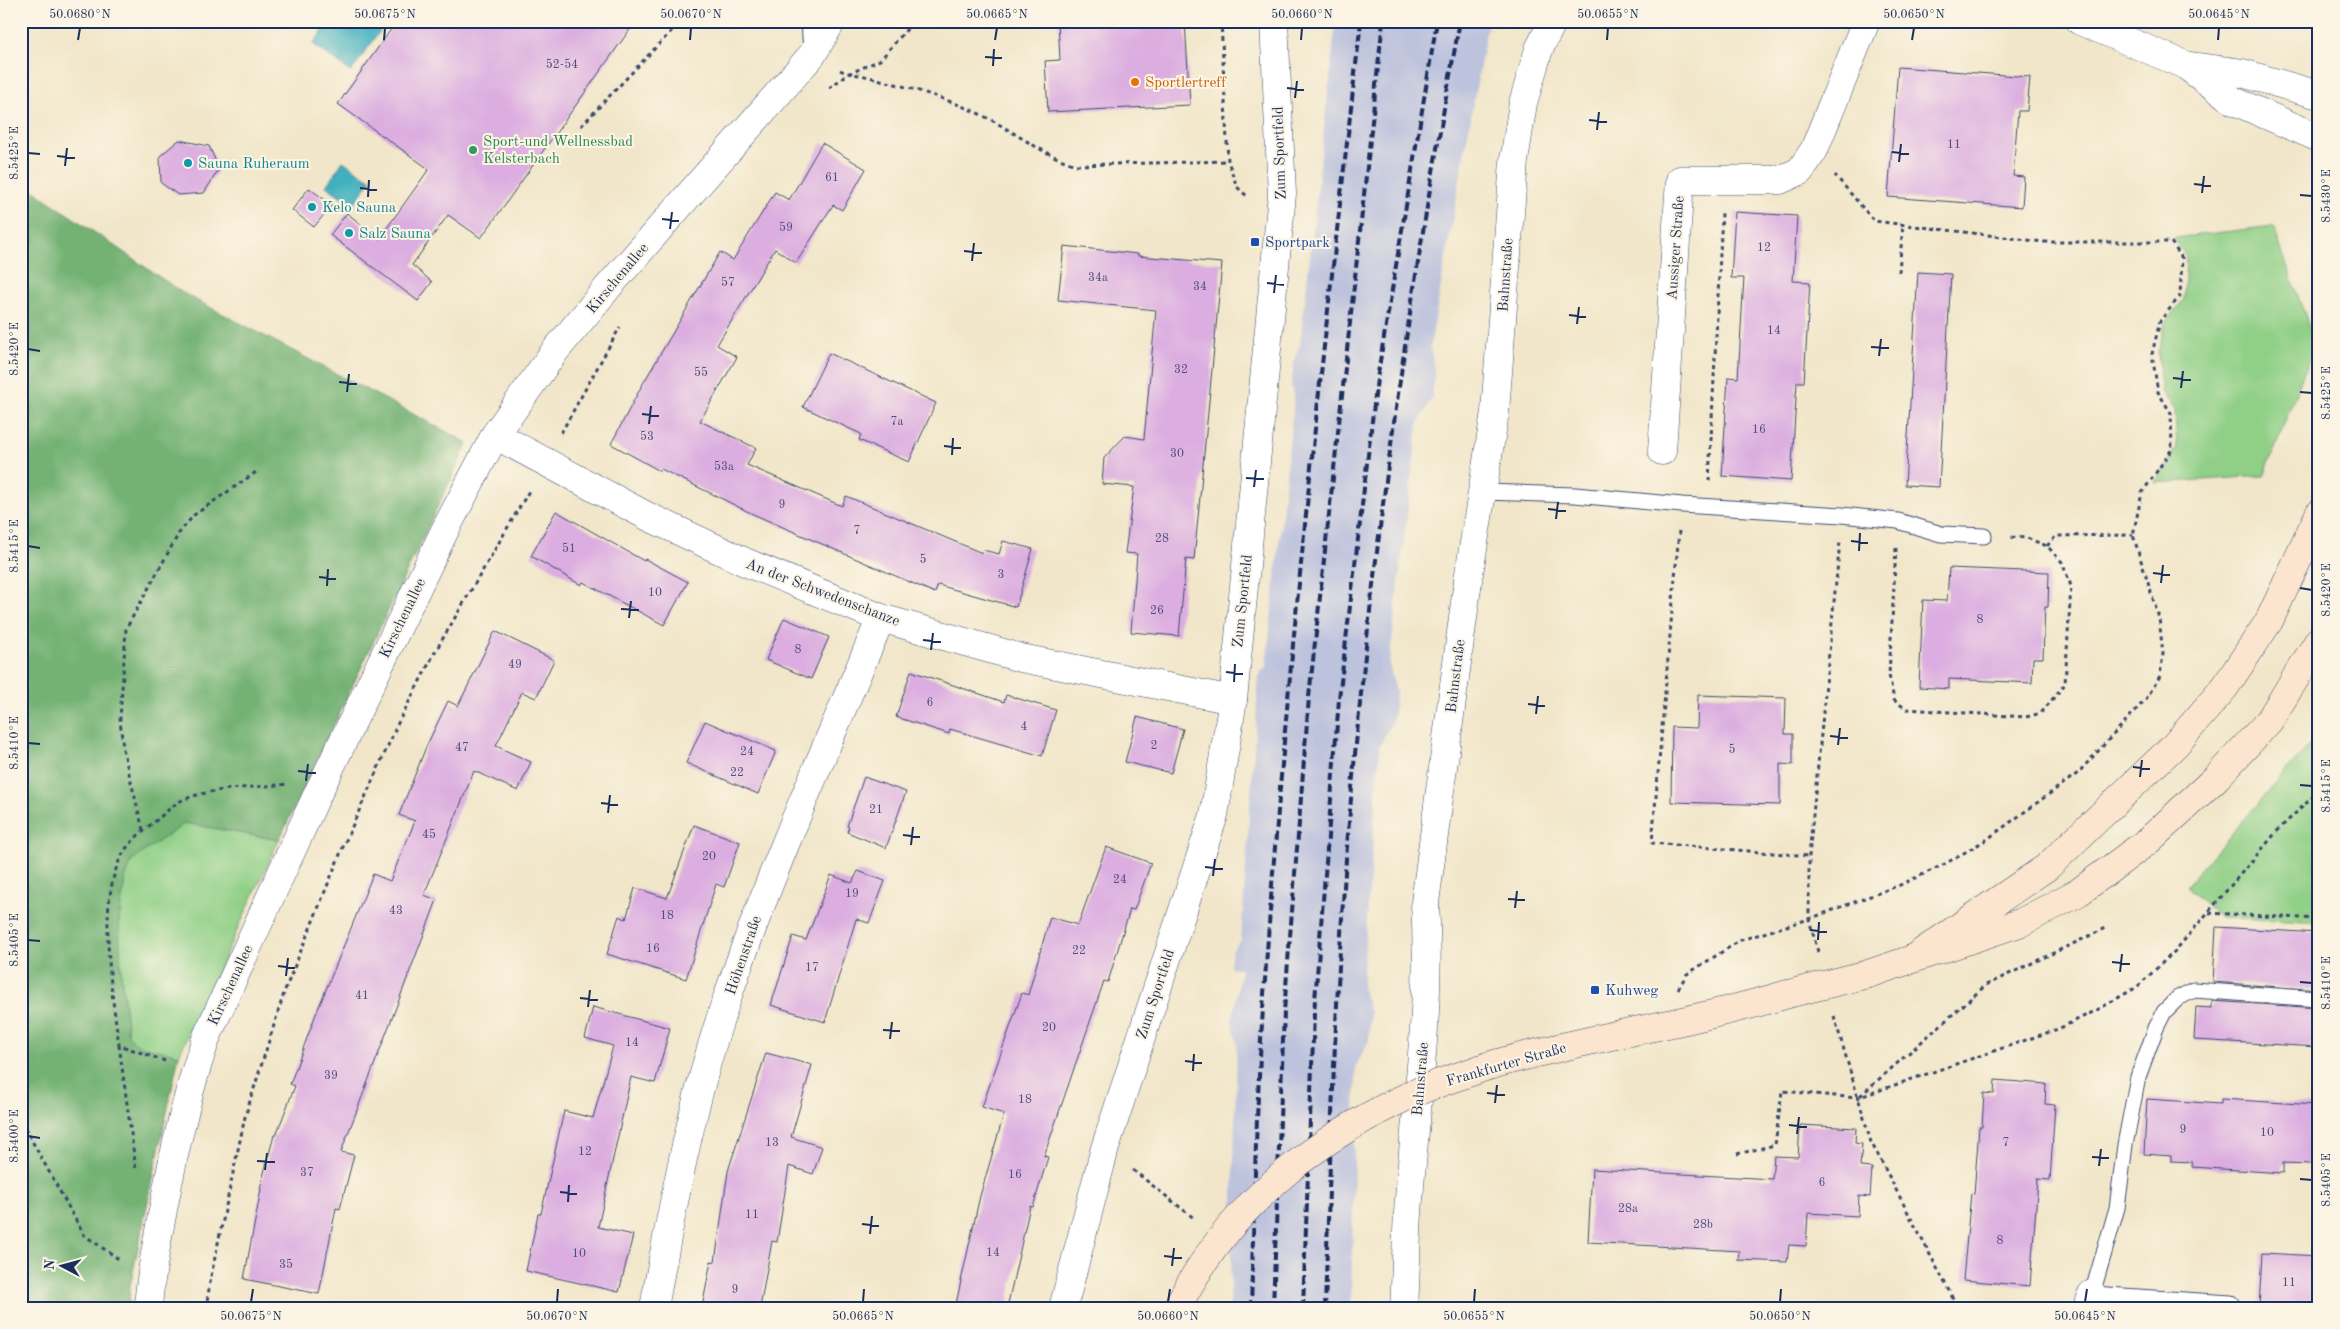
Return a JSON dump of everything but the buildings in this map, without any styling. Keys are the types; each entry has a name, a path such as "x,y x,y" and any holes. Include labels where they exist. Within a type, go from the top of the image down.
{"street":[{"name":"Kirschenallee","path":"149,1296 170,1172 194,1072 207,1036 317,795 444,532 495,435 556,352 610,286 812,55 832,21"},
{"name":"Zum Sportfeld","path":"1063,1308 1105,1148 1214,814 1233,700 1282,194 1274,21"},
{"name":"Bahnstraße","path":"1404,1308 1408,1213 1426,1006 1428,955 1425,903 1468,580 1495,412 1514,161 1523,103 1539,49 1554,21"},
{"name":"Aussiger Straße","path":"1662,451 1680,180 1780,180 1800,171 1814,150 1866,21"},
{"path":"2080,21 2185,65 2234,101 2319,138"},
{"path":"2185,65 2242,73 2319,95"},
{"path":"2291,126 2319,158"},
{"name":"An der Schwedenschanze","path":"495,435 647,516 745,562 881,618 1022,658 1233,700"},
{"path":"1916,957 2046,867 2176,745 2225,687 2269,621 2319,514"},
{"name":"Höhenstraße","path":"654,1308 686,1143 723,1012 763,897 881,618"},
{"path":"1916,957 1986,936 2022,922 2079,892 2148,841 2217,777 2268,721 2319,640"},
{"name":"Frankfurter Straße","path":"1177,1308 1189,1282 1220,1238 1253,1200 1316,1148 1387,1106 1488,1066 1737,1009 1868,974 1916,957"}],"lane":[{"path":"809,21 812,55"},
{"path":"1482,492 1575,495 1708,507 1842,515 1898,521 1941,534 1984,536"},
{"path":"2230,1303 2090,1301 2117,1208 2125,1145 2138,1077 2164,1012 2178,998 2194,990 2319,999"}],"path":[{"path":"581,126 681,21"},
{"path":"826,91 848,74 880,60 914,21"},
{"path":"1221,21 1228,161 1237,187 1279,225"},
{"path":"812,55 848,74 867,77 937,96 973,110 1054,158 1076,165 1228,161"},
{"path":"1653,1027 1687,974 1706,960 1741,940 1809,919 1900,885 1943,865 1986,840 2078,773 2146,699 2160,676 2163,654 2160,618 2133,535 2142,493 2172,449 2171,414 2158,392 2152,354 2160,321 2180,296 2182,258 2171,242 2044,242 1874,221 1814,150"},
{"path":"1708,507 1724,180"},
{"path":"1899,272 1903,224"},
{"path":"206,1308 211,1276 245,1117 286,990 343,847 398,723 435,652 545,463 621,327"},
{"path":"143,830 123,749 120,719 126,629 179,533 194,515 259,470"},
{"path":"1682,505 1652,843 1809,856"},
{"path":"1818,955 1809,919 1809,856 1842,515"},
{"path":"1898,521 1889,675 1890,689 1894,700 1906,709 2026,717 2041,713 2065,684 2071,586 2062,562 2047,546 2027,538 1984,536"},
{"path":"2047,546 2056,536 2133,535"},
{"path":"137,1176 109,966 108,923 113,882 125,852 143,830 184,799 208,793 290,784 317,795"},
{"path":"1737,1154 1775,1145 1782,1091 1857,1098 2058,1029 2098,1010 2137,987 2175,950 2280,828 2319,791"},
{"path":"2208,913 2319,919"},
{"path":"1857,1098 1986,985 2106,928"},
{"path":"1833,1011 1871,1142 1958,1308"},
{"path":"119,1044 194,1072"},
{"path":"21,1122 84,1235 126,1264 149,1296"},
{"path":"1105,1148 1220,1238"}],"shaded area":[{"path":"1336,21 1488,21 1430,347 1435,371 1432,397 1418,425 1389,664 1396,691 1393,719 1380,745 1362,986 1370,1013 1369,1040 1356,1066 1351,1308 1230,1308 1237,1043 1232,1021 1241,969 1230,967 1232,951 1241,940 1259,674 1266,667 1294,399 1291,386 1295,356 1300,345"}],"green space":[{"path":"21,182 183,293 468,443 279,840 185,823 132,860 125,878 119,919 121,973 128,1035 139,1046 179,1055 130,1286 129,1308 21,1308"},
{"path":"2273,226 2315,344 2264,476 2155,483 2177,448 2175,410 2161,391 2158,353 2165,324 2184,299 2186,257 2174,238"},
{"path":"2319,734 2319,923 2220,917 2186,886"},
{"path":"185,823 279,840 179,1055 139,1046 128,1035 121,973 119,919 125,878 132,860"}],"water":[{"path":"330,21 387,21 351,72 313,44"},
{"path":"343,161 371,180 353,205 326,186"}],"railway":[{"path":"1251,1308 1261,1046 1282,762 1319,391 1361,21"},
{"path":"1273,1308 1284,1012 1309,697 1383,21"},
{"path":"1303,1308 1314,1013 1339,699 1377,379 1437,21"},
{"path":"1325,1308 1333,1084 1342,915 1366,648 1378,543 1407,334 1423,229 1460,21"}],"place":[{"name":"Sportlertreff","path":"1135,82"},
{"name":"Sport-und Wellnessbad Kelsterbach","path":"473,150"},
{"name":"Sauna Ruheraum","path":"188,163"},
{"name":"Kelo Sauna","path":"312,207"},
{"name":"Salz Sauna","path":"349,233"},
{"name":"Sportpark","path":"1255,242"},
{"name":"Kuhweg","path":"1595,990"}]}
